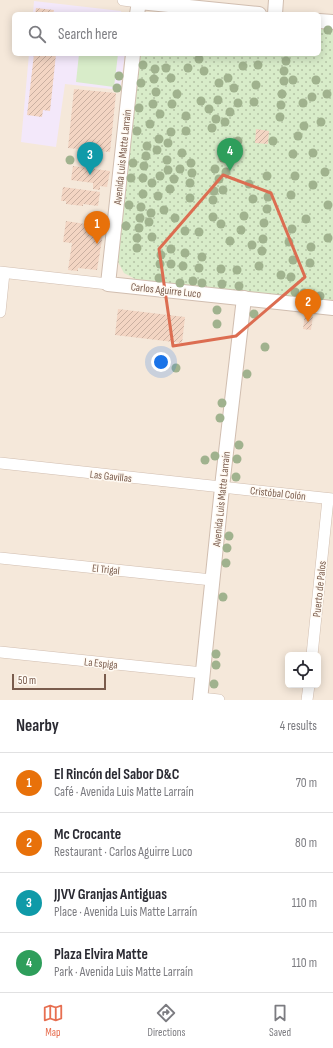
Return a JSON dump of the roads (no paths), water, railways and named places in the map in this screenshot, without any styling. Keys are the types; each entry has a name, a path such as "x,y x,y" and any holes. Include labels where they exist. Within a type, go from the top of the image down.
{"street":[{"path":"123,0 138,8 219,12"},
{"path":"275,12 276,0"},
{"path":"321,21 333,22"},
{"name":"Avenida Luis Matte Larraín","path":"108,284 133,56"},
{"path":"0,312 2,272"},
{"name":"Carlos Aguirre Luco","path":"2,272 333,308"},
{"name":"Avenida Luis Matte Larraín","path":"200,699 244,298"},
{"name":"Las Gavillas","path":"0,464 222,488"},
{"name":"Cristóbal Colón","path":"222,488 331,499"},
{"name":"Puerto de Palos","path":"312,652 331,499"},
{"name":"El Trigal","path":"0,558 212,580"},
{"name":"La Espiga","path":"0,652 203,673"},
{"path":"307,700 309,688"},
{"path":"200,699 219,700"}],"place":[{"name":"Plaza Elvira Matte","path":"230,171"},
{"name":"JJVV Granjas Antiguas","path":"90,175"},
{"name":"El Rincón del Sabor D&C","path":"97,244"},
{"name":"Mc Crocante","path":"308,322"}]}
